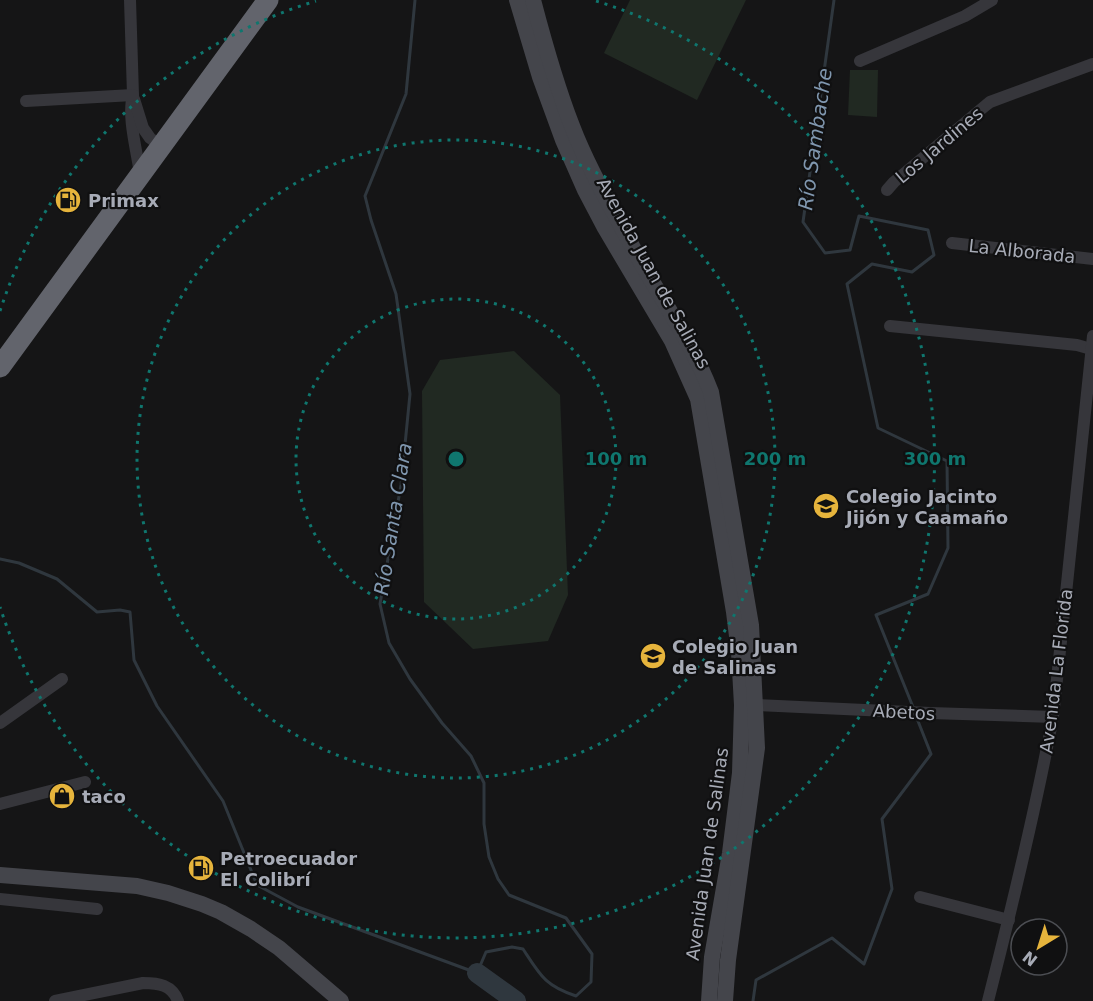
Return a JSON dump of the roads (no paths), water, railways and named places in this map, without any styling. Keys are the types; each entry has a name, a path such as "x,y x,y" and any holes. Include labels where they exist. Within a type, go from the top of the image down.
{"highway":[{"path":"0,367 268,0"}],"main road":[{"name":"Avenida Juan de Salinas","path":"517,0 562,140 585,190 672,341 698,399 741,611 751,625 757,748 728,960 725,1001"},
{"name":"Avenida Juan de Salinas","path":"533,0 548,57 572,127 586,159 636,254 699,361 711,392 741,611 739,652 742,705 740,773 730,853 712,957 709,1001"},
{"path":"0,875 137,886 168,892 202,903 251,929 279,948 341,1001"}],"street":[{"path":"130,0 133,95 143,128 161,147"},
{"path":"860,61 965,16 992,0"},
{"name":"Los Jardines","path":"887,190 990,102 1093,64"},
{"path":"26,101 133,95"},
{"path":"133,95 130,104 140,175"},
{"name":"La Alborada","path":"951,243 1093,259"},
{"path":"890,326 1077,345 1091,349"},
{"name":"Avenida La Florida","path":"1010,917 1043,772 1053,717 1093,336"},
{"path":"0,723 62,679"},
{"name":"Abetos","path":"756,705 1053,717"},
{"path":"0,804 85,782"},
{"path":"920,897 1009,920"},
{"path":"0,899 97,909"},
{"name":"Avenida La Florida","path":"988,1001 1009,920"},
{"path":"55,1001 143,983 166,986 174,993 178,1001"}],"waterway":[{"name":"Río Santa Clara","path":"0,559 19,563 57,579 97,612 120,610 130,612 134,660 157,706 223,801 257,885 298,907 477,973 486,952 512,947 523,949 544,978 550,984 566,992 576,996 591,982 592,954 566,918 509,895 498,879 489,857 484,824 484,783 471,756 442,723 410,679 389,643 380,604 401,485 410,394 396,294 365,196 406,94 415,0"},
{"name":"Río Sambache","path":"834,0 803,222 825,253 850,250 859,216 928,230 934,255 912,272 872,264 847,284 878,428 947,461 948,548 928,594 876,615 913,707"},
{"name":"Río Sambache","path":"753,1001 756,980 832,938 864,964 892,889 882,819 931,754 916,716"},
{"name":"Río Santa Clara","path":"477,973 516,1001"}],"place":[{"name":"Primax","path":"68,200"},
{"name":"Colegio Jacinto Jijón y Caamaño","path":"826,506"},
{"name":"Colegio Juan de Salinas","path":"653,656"},
{"name":"taco","path":"62,796"},
{"name":"Petroecuador El Colibrí","path":"201,868"}]}
